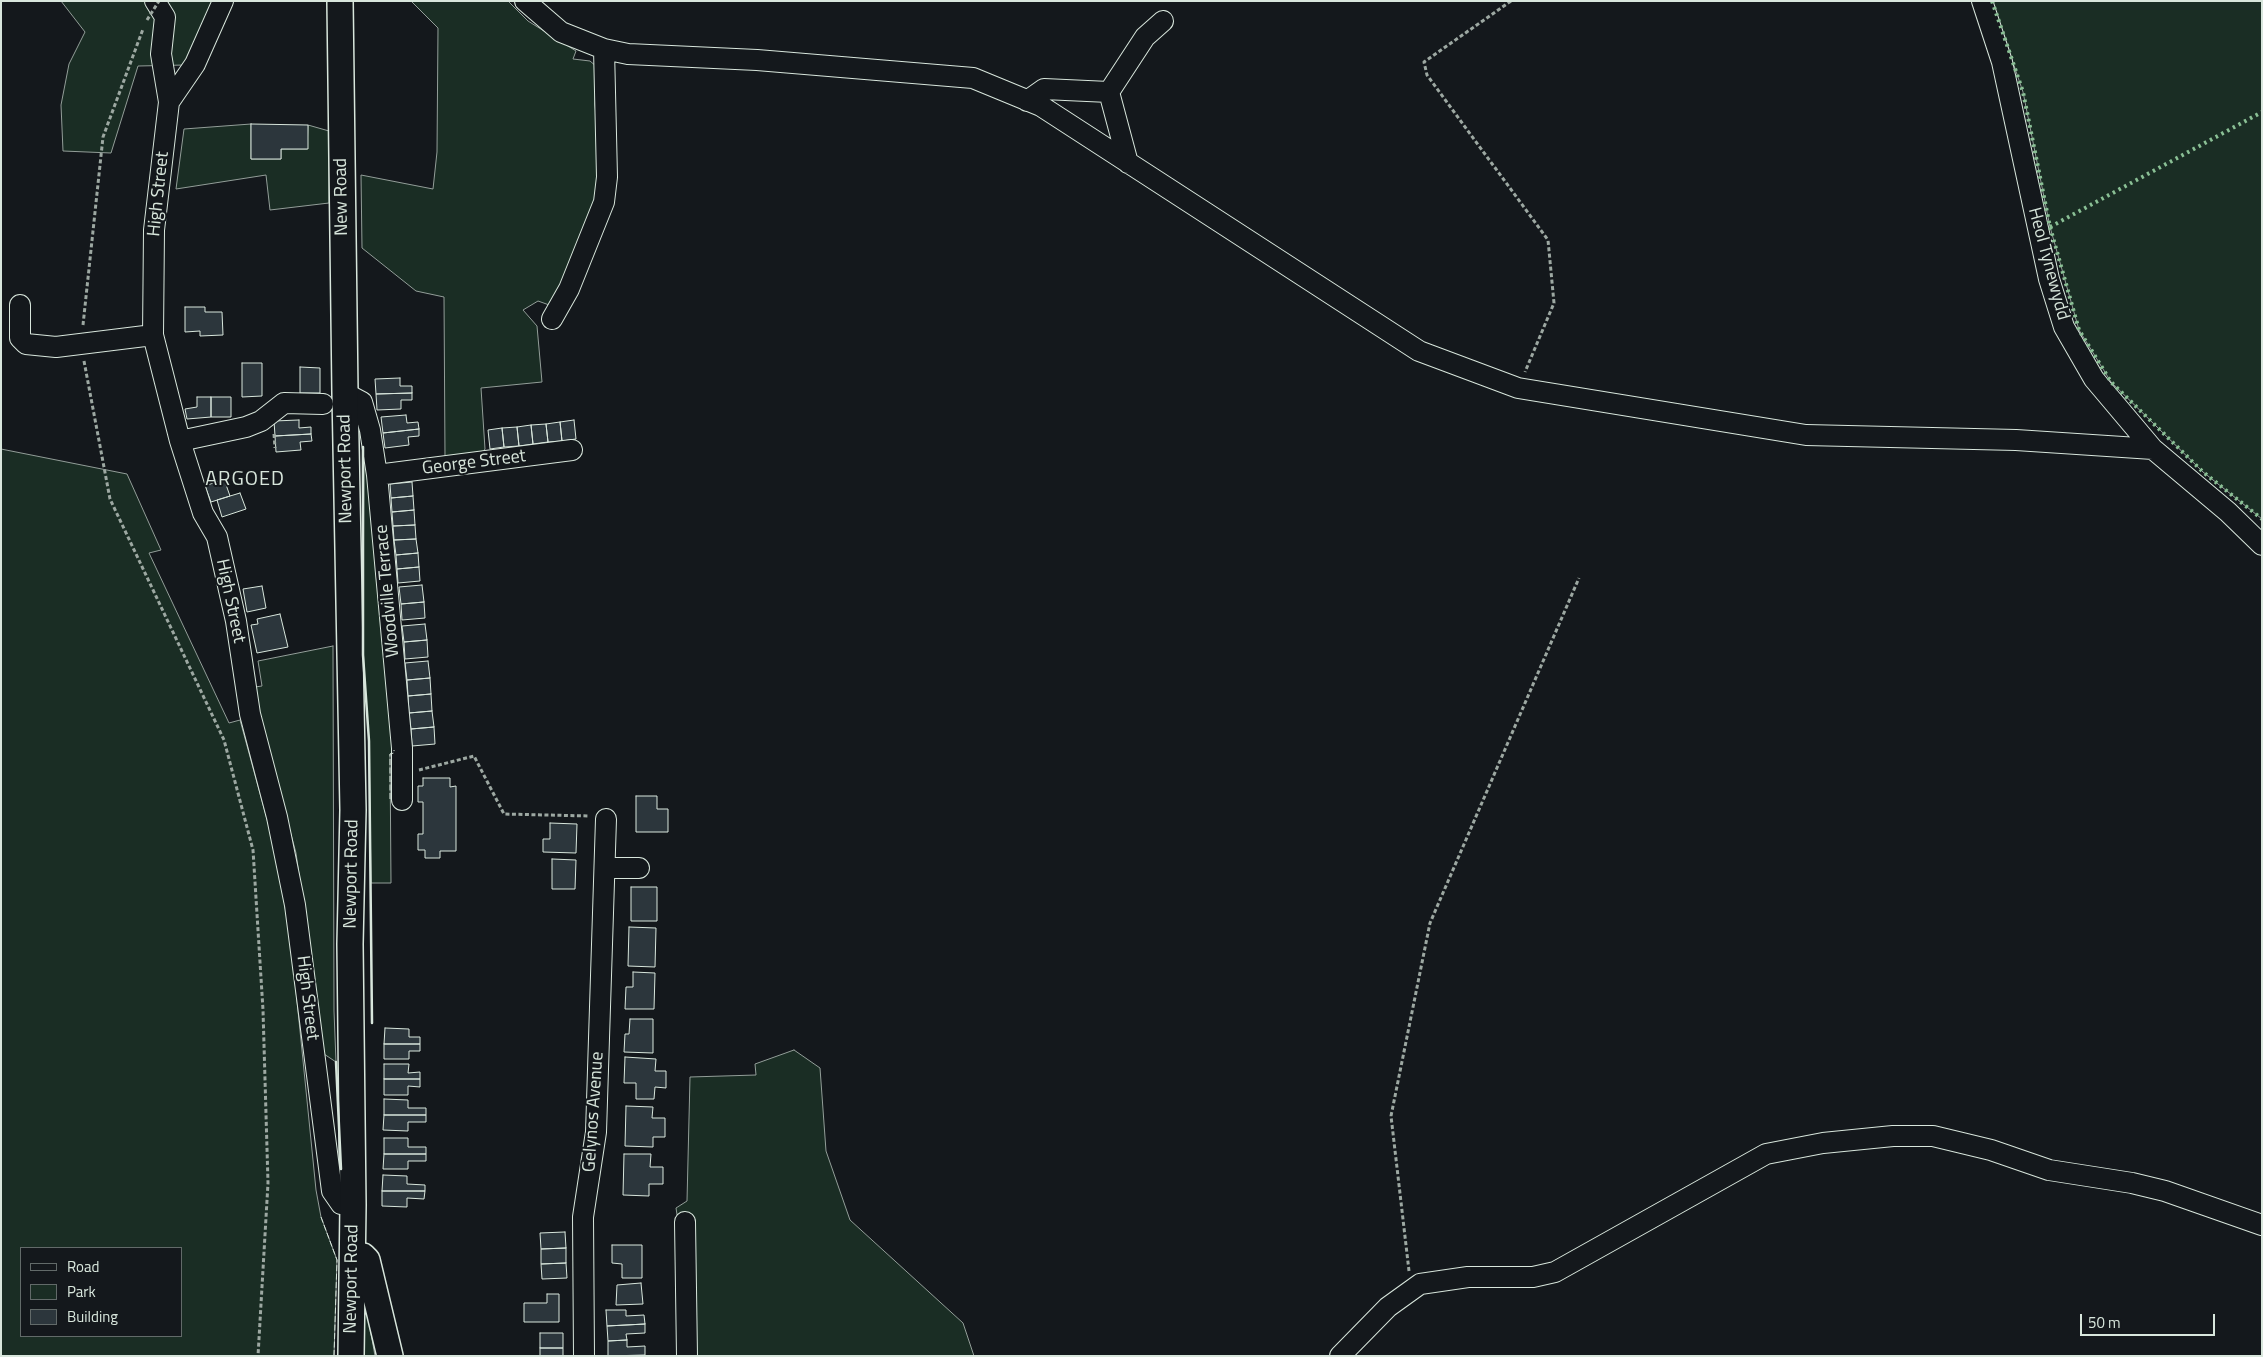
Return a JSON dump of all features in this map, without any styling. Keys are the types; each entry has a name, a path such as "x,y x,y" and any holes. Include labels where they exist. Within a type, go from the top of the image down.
{"main road":[{"name":"New Road","path":"334,398 340,1"},
{"name":"Newport Road","path":"334,398 353,810 350,944 353,1205 351,1356"},
{"path":"353,1255 363,1256 367,1260 390,1356"}],"street":[{"path":"157,1 165,18 161,54 169,102"},
{"name":"High Street","path":"224,1 195,64 169,102 154,230 153,335 180,441 204,513 217,537 236,621 250,714 277,817 294,896 332,1191 341,1204 353,1205"},
{"path":"525,1 561,32 604,49 628,54 757,60 972,78 1041,106 1419,351 1518,388 1806,435 2016,440 2153,449"},
{"name":"Heol Tynewydd","path":"1982,1 2002,62 2049,279 2064,327 2094,379 2153,449 2228,512 2262,545"},
{"path":"1128,163 1109,92 1145,37 1163,21"},
{"path":"552,318 569,289 604,202 607,177 604,49"},
{"path":"1027,100 1044,88 1109,92"},
{"path":"20,305 20,338 26,344 56,347 153,335"},
{"path":"180,441 246,427 261,421 284,404 334,398"},
{"name":"Woodville Terrace","path":"334,398 362,402 370,430 377,475 402,748 402,800"},
{"name":"George Street","path":"377,475 572,450"},
{"name":"Gelynos Avenue","path":"584,1356 583,1217 596,1132 605,868 601,818"},
{"path":"605,868 639,868"},
{"path":"1340,1356 1388,1307 1420,1284 1448,1278 1533,1277 1555,1272 1766,1154 1823,1143 1893,1136 1933,1136 1991,1150 2049,1170 2165,1191 2262,1225"},
{"path":"685,1222 687,1356"}],"path":[{"path":"157,1 147,20 103,137 80,343 110,499 224,740 253,850 263,1010 268,1183 258,1356"},
{"path":"1511,1 1424,62 1427,75 1548,240 1554,302 1518,388"},
{"path":"1411,1289 1391,1116 1430,923 1578,578"},
{"path":"417,771 474,756 504,814 601,818"}],"green space":[{"path":"61,1 217,1 185,65 138,66 111,153 63,151 61,105 69,64 85,32"},
{"path":"411,1 508,1 528,21 576,51 573,59 590,61 597,67 595,104 602,183 552,306 538,301 523,310 537,326 542,382 481,388 485,449 483,452 445,457 444,297 416,291 362,248 361,175 433,189 437,152 438,28"},
{"path":"1992,1 2262,1 2262,519 2203,472 2111,382 2079,330 2050,227 2023,92"},
{"path":"251,124 251,159 281,159 281,149 307,149 308,125 329,131 329,203 270,210 266,175 176,189 184,129"},
{"path":"364,432 394,753 390,754 391,883 371,883 369,741 363,655"},
{"path":"1,449 127,474 161,550 149,553 229,723 240,720 277,856 292,951 316,1190 321,1217 337,1260 334,1356 1,1356"},
{"path":"333,646 334,1011 336,1062 324,1054 296,853 258,713 255,687 262,686 258,661"},
{"path":"794,1050 820,1068 826,1151 850,1220 963,1323 974,1356 682,1356 681,1240 676,1208 687,1201 690,1077 756,1075 755,1064"},
{"path":"363,1288 375,1356 363,1356"}],"building":[{"path":"251,124 308,125 308,149 281,149 281,159 251,159"},
{"path":"185,307 205,307 205,312 222,312 223,335 200,336 200,331 185,332"},
{"path":"242,363 262,363 262,396 242,397"},
{"path":"300,367 320,368 320,393 300,393"},
{"path":"400,378 400,386 412,386 412,393 376,394 375,379"},
{"path":"412,393 412,400 401,400 401,409 377,410 376,394"},
{"path":"197,397 211,397 211,417 187,419 185,409 197,407"},
{"path":"211,397 231,397 231,417 211,417"},
{"path":"406,415 407,423 418,422 419,429 383,433 381,417"},
{"path":"299,420 299,428 311,427 311,434 275,436 274,421"},
{"path":"574,420 576,439 562,441 560,422"},
{"path":"560,422 562,441 548,442 546,424"},
{"path":"546,424 548,442 533,444 531,425"},
{"path":"531,425 533,444 519,446 517,427"},
{"path":"517,427 519,446 504,447 502,428"},
{"path":"502,428 504,447 490,449 488,430"},
{"path":"419,429 419,436 408,437 409,445 385,448 383,433"},
{"path":"311,434 312,441 300,442 301,450 276,452 275,436"},
{"path":"224,479 230,496 211,502 205,486"},
{"path":"412,482 413,496 391,498 390,484"},
{"path":"240,493 246,509 222,517 217,500"},
{"path":"413,496 414,510 392,512 391,498"},
{"path":"414,510 415,525 393,526 392,512"},
{"path":"415,525 416,539 394,540 393,526"},
{"path":"416,539 418,553 396,555 394,540"},
{"path":"418,553 419,567 397,569 396,555"},
{"path":"419,567 420,581 398,583 397,569"},
{"path":"422,585 424,602 401,604 399,587"},
{"path":"262,586 266,608 247,612 243,589"},
{"path":"424,602 425,618 402,620 401,604"},
{"path":"280,614 288,647 257,653 251,625 258,624 257,619"},
{"path":"425,624 427,640 404,642 402,626"},
{"path":"427,640 428,657 405,659 404,642"},
{"path":"428,661 430,678 407,680 405,663"},
{"path":"430,678 431,694 408,696 407,680"},
{"path":"431,694 432,711 409,713 408,696"},
{"path":"432,711 434,727 411,729 409,713"},
{"path":"434,727 435,744 412,746 411,729"},
{"path":"423,778 450,778 450,787 456,786 456,851 440,851 440,858 425,858 425,850 418,850 418,834 423,834 423,802 418,802 418,786 423,786"},
{"path":"636,796 657,796 657,809 668,809 668,832 636,832"},
{"path":"550,823 577,824 576,853 543,852 543,839 550,839"},
{"path":"552,859 576,860 575,889 552,889"},
{"path":"631,887 657,887 657,921 631,921"},
{"path":"629,927 656,928 655,967 628,966"},
{"path":"633,972 655,973 654,1009 625,1009 626,987 633,987"},
{"path":"630,1019 653,1019 653,1053 624,1052 625,1034 629,1034"},
{"path":"385,1028 409,1029 409,1037 420,1037 420,1044 384,1044"},
{"path":"384,1044 420,1044 420,1051 409,1051 409,1059 384,1059"},
{"path":"625,1057 656,1059 655,1071 666,1071 666,1088 655,1087 654,1099 636,1099 636,1083 624,1083"},
{"path":"384,1064 409,1064 408,1073 420,1072 420,1079 384,1079"},
{"path":"384,1079 420,1079 420,1087 408,1086 408,1095 384,1095"},
{"path":"384,1099 408,1100 408,1108 426,1108 426,1115 384,1115"},
{"path":"626,1106 653,1107 652,1118 665,1118 665,1137 653,1137 653,1147 625,1146"},
{"path":"384,1115 426,1115 426,1122 408,1122 408,1131 383,1130"},
{"path":"384,1138 408,1138 408,1147 426,1147 426,1154 384,1154"},
{"path":"384,1154 426,1154 426,1161 408,1161 408,1169 383,1169"},
{"path":"624,1154 651,1154 650,1167 663,1167 663,1184 649,1184 649,1196 623,1195"},
{"path":"383,1175 407,1176 407,1184 425,1185 425,1191 382,1191"},
{"path":"382,1191 425,1191 424,1199 407,1198 407,1207 382,1206"},
{"path":"565,1232 566,1248 541,1249 540,1233"},
{"path":"612,1245 642,1245 642,1278 622,1278 622,1264 612,1263"},
{"path":"566,1248 566,1263 541,1264 541,1249"},
{"path":"566,1263 567,1278 542,1279 541,1264"},
{"path":"641,1283 643,1304 616,1305 617,1285"},
{"path":"547,1294 559,1294 559,1322 524,1322 524,1303 547,1303"},
{"path":"606,1310 626,1310 626,1316 644,1315 645,1324 607,1326"},
{"path":"645,1324 645,1333 626,1334 627,1340 608,1341 607,1326"},
{"path":"540,1333 563,1333 563,1348 540,1348"},
{"path":"627,1340 627,1347 645,1346 645,1355 608,1356 608,1341"},
{"path":"540,1348 563,1348 563,1356 540,1356"}],"hedge":[{"path":"1992,1 2023,92 2050,227 2079,330 2111,382 2203,472 2262,519"},
{"path":"2050,227 2262,112"}],"fence":[{"path":"390,799 390,754 394,753 394,750"},
{"path":"321,1217 337,1260 334,1356"}],"wall":[{"path":"363,447 363,655 369,741 372,1023"},
{"path":"336,1062 341,1169"}],"district":[{"name":"ARGOED","path":"245,480"}]}
